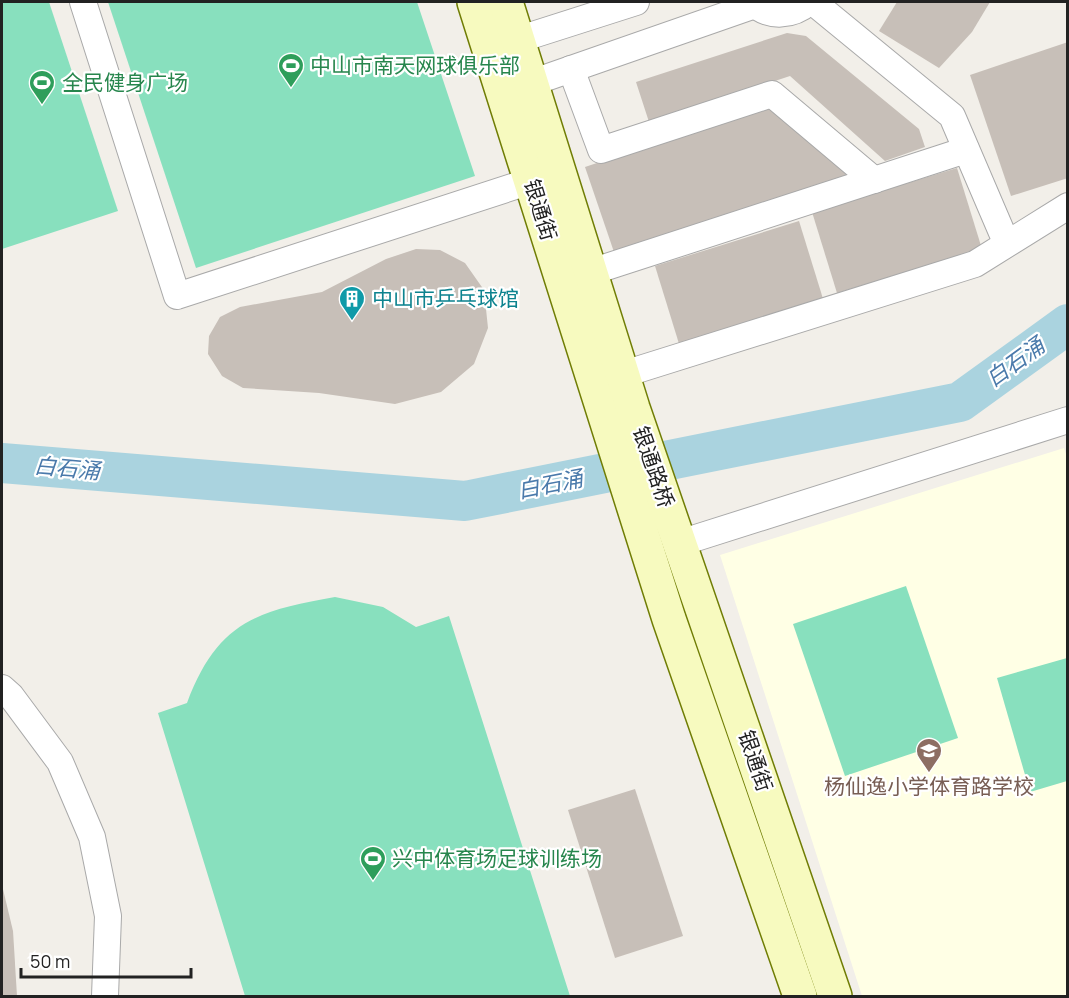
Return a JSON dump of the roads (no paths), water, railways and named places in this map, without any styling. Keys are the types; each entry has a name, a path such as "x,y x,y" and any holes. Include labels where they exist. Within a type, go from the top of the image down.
{"street":[{"path":"83,2 177,296 544,177"},
{"name":"银通街","path":"474,2 544,177 619,414"},
{"name":"银通街","path":"506,2 531,83 544,177 591,272 624,374 619,414"},
{"path":"518,40 636,2"},
{"path":"531,83 754,3 778,14 790,13 811,2 952,116 1006,242"},
{"path":"571,69 601,150 772,94 874,180"},
{"path":"591,272 966,150"},
{"path":"624,374 975,264 1006,242 1068,206"},
{"name":"银通路桥","path":"619,414 677,534"},
{"name":"银通路桥","path":"619,414 642,535 672,630 800,996"},
{"path":"677,534 1068,420"},
{"name":"银通街","path":"677,534 835,996"},
{"path":"2,688 11,696 60,762 92,837 108,916 105,996"}],"waterway":[{"name":"白石涌","path":"2,463 465,501 960,402 1068,324"}],"place":[{"name":"中山市南天网球俱乐部","path":"291,89"},
{"name":"全民健身广场","path":"42,106"},
{"name":"中山市乒乓球馆","path":"352,322"},
{"name":"杨仙逸小学体育路学校","path":"929,774"},
{"name":"兴中体育场足球训练场","path":"373,882"}]}
